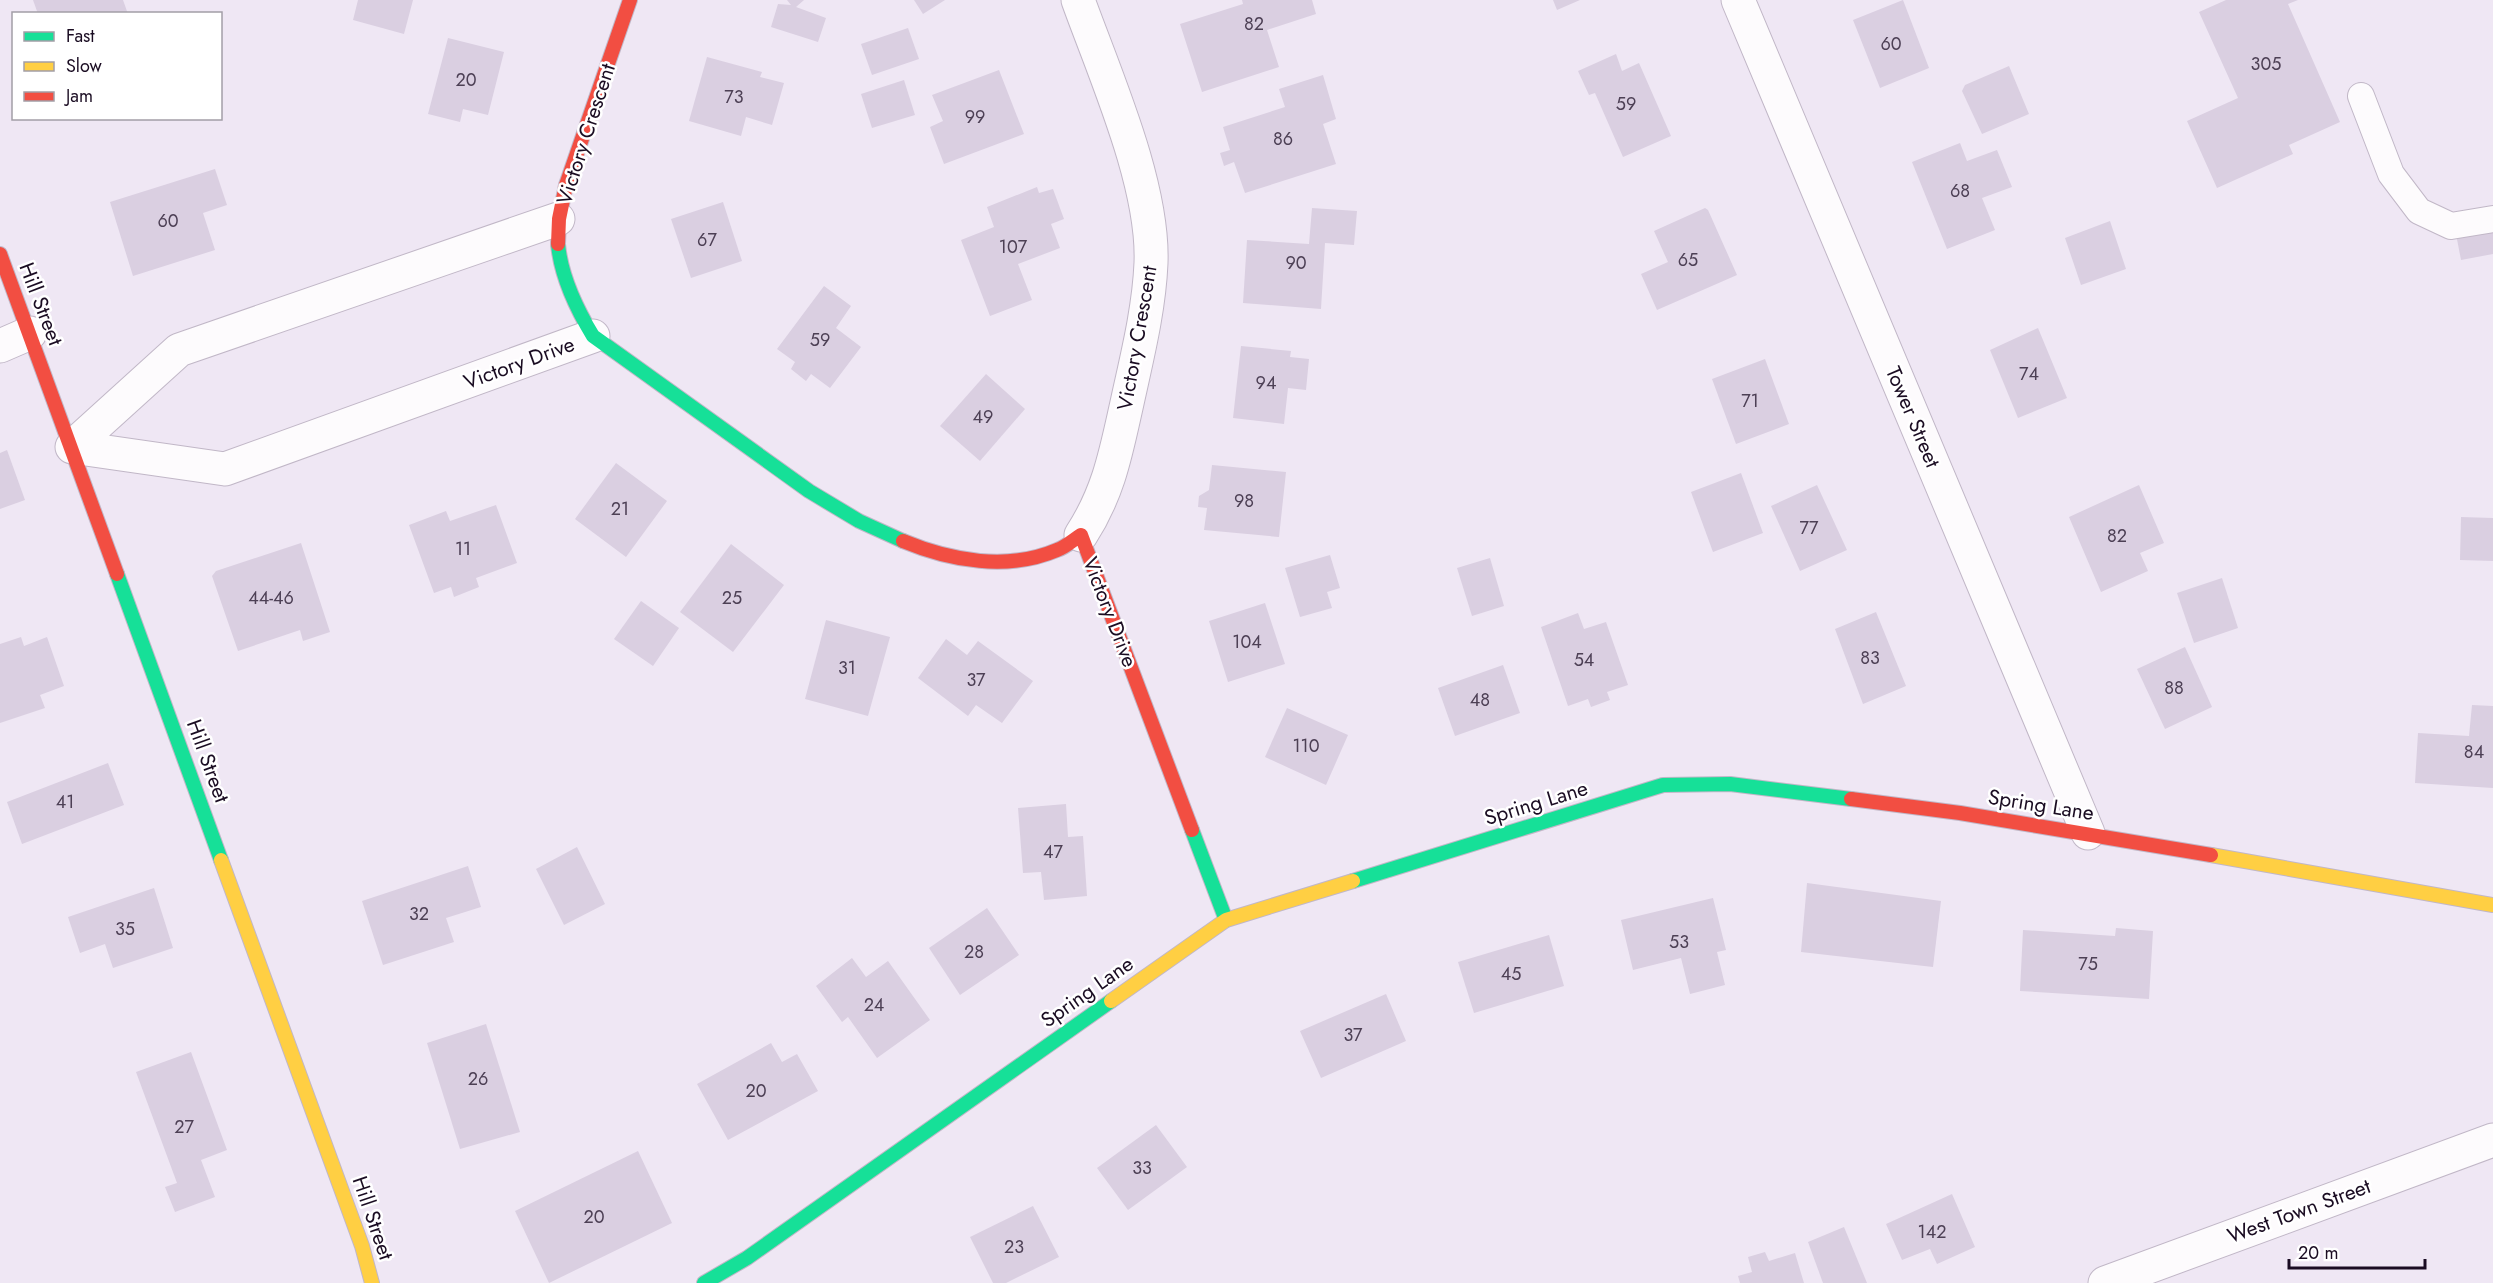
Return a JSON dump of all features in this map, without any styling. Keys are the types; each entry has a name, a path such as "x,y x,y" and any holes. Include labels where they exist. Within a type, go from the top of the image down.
{"street":[{"name":"Victory Crescent","path":"593,336 580,315 566,281 559,245 558,219 630,0"},
{"name":"Victory Crescent","path":"1078,0 1137,168 1147,214 1151,262 1138,354 1118,444 1099,506 1081,535"},
{"name":"Tower Street","path":"1738,0 2088,833"},
{"path":"72,447 179,350 558,219"},
{"name":"Hill Street","path":"0,254 362,1246 372,1283"},
{"path":"0,346 30,333"},
{"name":"Victory Drive","path":"72,447 225,469 593,336 832,506 882,532 926,549 966,559 998,563 1040,556 1059,549 1081,535 1226,920"},
{"name":"Spring Lane","path":"704,1283 747,1258 1226,920 1664,785 1730,784 1960,813 2088,833 2493,905"},
{"name":"West Town Street","path":"2105,1283 2172,1271 2493,1140"}],"lane":[{"path":"2361,96 2391,174 2419,211 2451,226 2493,219"}],"building":[{"path":"33,0 123,0 127,12 37,12"},
{"path":"358,0 413,0 404,34 353,20"},
{"path":"787,0 804,0 796,7 826,18 818,42 771,27 778,4 791,5"},
{"path":"914,0 945,0 923,14"},
{"path":"1242,0 1312,0 1316,14 1267,30 1279,67 1202,92 1180,24 1243,4"},
{"path":"1553,0 1580,0 1557,10"},
{"path":"1903,0 1929,68 1880,88 1853,20"},
{"path":"2226,0 2298,0 2288,4 2340,122 2289,145 2293,154 2217,188 2187,121 2238,98 2199,12"},
{"path":"908,28 919,59 872,75 861,44"},
{"path":"448,38 504,52 488,115 463,109 460,122 428,114"},
{"path":"1616,54 1622,71 1639,63 1671,136 1623,157 1595,93 1589,95 1578,71"},
{"path":"707,57 762,72 760,77 784,83 772,125 746,117 741,136 689,121"},
{"path":"2009,66 2029,114 1982,134 1962,91 1965,85"},
{"path":"999,70 1024,134 944,164 930,127 943,121 932,95"},
{"path":"1323,75 1336,119 1323,124 1336,164 1245,193 1234,162 1224,166 1220,153 1230,150 1223,127 1285,107 1279,89"},
{"path":"904,80 915,115 872,128 861,94"},
{"path":"1960,143 1967,161 1997,150 2012,187 1982,198 1995,230 1947,249 1912,162"},
{"path":"215,169 227,205 203,213 215,250 133,276 110,202"},
{"path":"1037,187 1039,193 1053,189 1064,219 1051,224 1060,248 1018,264 1032,300 990,316 961,240 994,227 987,207"},
{"path":"723,202 742,261 691,278 671,219"},
{"path":"1312,208 1357,211 1354,245 1325,243 1321,309 1243,303 1247,240 1309,244"},
{"path":"1705,208 1708,210 1737,275 1657,310 1641,274 1668,262 1654,231"},
{"path":"2110,221 2126,269 2081,285 2065,238"},
{"path":"2493,227 2493,254 2461,260 2456,234"},
{"path":"824,286 851,306 836,328 861,347 830,388 811,374 806,381 791,369 795,362 777,349"},
{"path":"2038,328 2067,398 2018,418 1990,350"},
{"path":"1241,346 1291,351 1290,357 1309,359 1306,390 1288,388 1284,424 1233,418"},
{"path":"1765,359 1789,424 1736,444 1712,379"},
{"path":"986,374 1025,409 980,461 940,426"},
{"path":"7,450 25,500 0,509 0,453"},
{"path":"616,463 667,501 626,557 575,519"},
{"path":"1212,465 1286,472 1279,537 1204,530 1207,508 1198,507 1199,496 1209,490"},
{"path":"1741,473 1763,533 1713,552 1691,492"},
{"path":"1817,485 1847,550 1800,571 1771,506"},
{"path":"2139,485 2164,543 2140,553 2148,571 2101,592 2069,517"},
{"path":"496,505 517,563 476,578 479,587 454,597 451,587 434,593 409,525 446,511 450,521"},
{"path":"2461,517 2493,518 2493,561 2460,560"},
{"path":"301,543 330,632 303,641 300,630 238,651 212,576 216,571"},
{"path":"731,544 784,585 733,652 680,612"},
{"path":"1330,555 1340,588 1327,592 1332,608 1300,617 1285,568"},
{"path":"1490,558 1504,606 1472,616 1457,568"},
{"path":"2222,578 2238,628 2194,643 2177,593"},
{"path":"641,601 679,628 653,666 614,639"},
{"path":"1265,603 1285,664 1228,682 1209,621"},
{"path":"1876,612 1906,686 1863,704 1835,629"},
{"path":"1578,613 1584,629 1606,622 1628,685 1607,692 1610,700 1591,707 1588,699 1568,706 1541,627"},
{"path":"826,620 890,637 868,716 805,699"},
{"path":"21,637 24,646 47,637 64,686 40,695 45,708 0,723 0,644"},
{"path":"946,639 967,655 978,641 1033,681 1002,723 976,705 968,716 918,678"},
{"path":"2185,647 2212,707 2165,729 2137,669"},
{"path":"1503,665 1520,713 1455,736 1438,688"},
{"path":"2472,705 2493,706 2493,788 2415,783 2418,733 2469,736"},
{"path":"1287,708 1348,735 1326,785 1265,757"},
{"path":"108,763 124,805 22,844 7,802"},
{"path":"1066,804 1068,837 1083,836 1087,896 1044,900 1041,872 1023,873 1018,808"},
{"path":"577,847 605,904 564,925 536,869"},
{"path":"468,866 481,907 446,918 454,942 383,965 362,901"},
{"path":"1807,883 1941,901 1933,967 1801,952"},
{"path":"154,888 173,948 113,968 105,944 80,953 68,917"},
{"path":"1713,898 1726,950 1717,952 1725,985 1690,994 1681,958 1633,970 1621,920"},
{"path":"987,908 1019,955 960,995 929,948"},
{"path":"2116,928 2153,931 2149,999 2020,991 2023,930 2115,936"},
{"path":"1549,935 1564,986 1474,1013 1458,962"},
{"path":"852,958 866,977 888,961 930,1020 877,1058 848,1017 842,1022 816,986"},
{"path":"1386,994 1406,1041 1321,1078 1300,1031"},
{"path":"486,1024 520,1132 460,1149 427,1043"},
{"path":"771,1043 782,1062 797,1054 818,1091 728,1140 697,1084"},
{"path":"191,1052 227,1150 201,1160 215,1197 175,1212 165,1187 177,1183 136,1072"},
{"path":"1156,1125 1187,1167 1128,1210 1097,1168"},
{"path":"638,1151 672,1223 549,1283 515,1211"},
{"path":"1952,1194 1975,1247 1937,1264 1930,1249 1902,1260 1886,1224"},
{"path":"1033,1206 1059,1257 1006,1283 993,1283 970,1237"},
{"path":"1844,1227 1867,1283 1823,1283 1808,1242"},
{"path":"1765,1252 1769,1261 1795,1253 1804,1283 1740,1283 1738,1276 1752,1272 1748,1257"}],"traffic: fast":[{"path":"558,244 562,268 570,292 593,336 809,491 859,521 903,541"},
{"path":"117,574 221,860"},
{"path":"1353,881 1663,785 1730,784 1851,799"},
{"path":"1192,830 1226,920"},
{"path":"704,1283 747,1258 1111,1001"}],"traffic: slow":[{"path":"2211,855 2493,905"},
{"path":"221,860 362,1246 372,1283"},
{"path":"1111,1001 1226,920 1353,881"}],"traffic: jam":[{"path":"558,244 559,219 566,185 630,0"},
{"path":"0,254 117,574"},
{"path":"903,541 940,554 999,562 1038,556 1060,549 1081,535 1192,830"},
{"path":"1851,799 1960,813 2211,855"}]}
